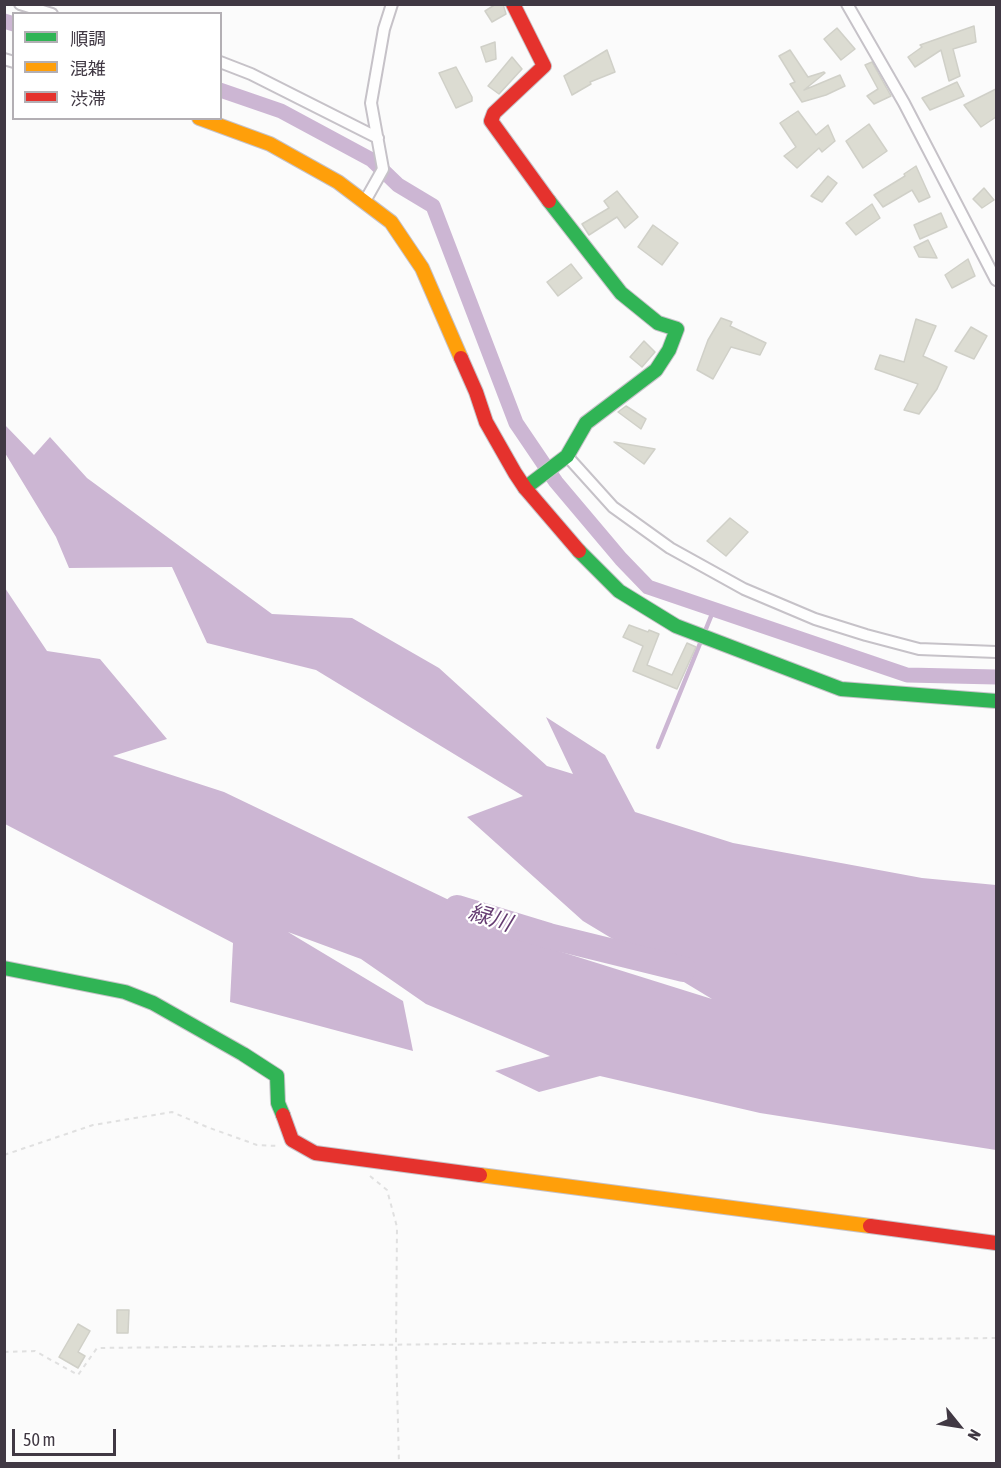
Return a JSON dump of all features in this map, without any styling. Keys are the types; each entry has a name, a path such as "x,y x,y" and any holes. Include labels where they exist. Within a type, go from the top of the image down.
{"street":[{"path":"20,4 46,12"},
{"path":"365,201 383,169 372,103 384,29 392,4"},
{"path":"513,4 544,66 495,113 491,121 541,191 621,293 658,323 677,328 669,350 656,370 586,423 567,456 525,488"},
{"path":"847,4 904,103 996,280"},
{"path":"222,63 251,74 378,138"},
{"path":"204,120 270,144 338,182 390,222 422,268 476,392 486,422 525,488 587,560 619,591 676,626 841,689 996,701"},
{"path":"567,456 613,507 670,548 744,589 815,619 919,649 996,652"},
{"path":"4,968 124,992 153,1004 243,1054 278,1076 278,1102 292,1140 315,1153 996,1244"}],"path":[{"path":"4,1155 93,1125 172,1112 257,1144 285,1147 292,1140"},
{"path":"370,1176 387,1190 397,1227 396,1345 399,1464"},
{"path":"4,1352 35,1351 78,1376 97,1348 996,1338"}],"shaded area":[{"path":"5,425 34,455 50,437 87,478 272,614 352,618 439,668 547,766 573,774 546,717 605,755 635,812 733,843 922,878 996,885 996,1150 760,1113 600,1076 539,1092 495,1071 550,1056 426,1004 361,959 288,932 403,1001 413,1051 230,1002 233,943 5,824 5,588 47,651 100,659 167,739 113,756 224,792 549,948 712,999 583,921 467,817 523,796 316,670 207,643 172,567 69,568 56,537 5,453"}],"building":[{"path":"496,4 503,4 506,14 492,22 485,11"},
{"path":"974,26 976,42 953,49 960,76 949,81 941,50 915,67 908,57 922,47 920,45"},
{"path":"837,28 855,49 841,60 824,39"},
{"path":"495,42 496,59 486,62 481,47"},
{"path":"607,50 615,72 590,82 591,84 572,95 564,76"},
{"path":"790,50 808,77 825,73 804,90 840,75 845,86 826,95 802,102 790,84 795,82 779,56"},
{"path":"512,57 522,69 499,94 488,86"},
{"path":"872,62 891,96 874,104 867,96 878,89 865,65"},
{"path":"456,67 472,101 456,108 439,73"},
{"path":"957,82 964,96 930,110 922,98"},
{"path":"996,89 996,117 981,127 964,105"},
{"path":"798,111 816,135 828,125 835,141 822,152 819,148 797,168 784,156 796,147 780,123"},
{"path":"869,124 887,151 863,168 846,141"},
{"path":"916,166 930,197 919,202 912,190 883,207 874,195 905,176 904,174"},
{"path":"828,176 837,183 822,202 811,196"},
{"path":"984,188 994,200 982,208 973,199"},
{"path":"617,191 638,217 625,228 617,217 589,235 582,224 609,208 604,201"},
{"path":"872,204 880,218 856,235 846,223"},
{"path":"941,213 947,227 920,239 914,225"},
{"path":"653,225 678,243 662,265 638,247"},
{"path":"928,240 937,258 919,257 914,247"},
{"path":"968,259 975,276 952,288 945,275"},
{"path":"571,264 582,278 558,296 547,282"},
{"path":"721,318 732,322 730,326 766,343 760,355 731,347 713,379 697,370 708,340"},
{"path":"916,319 936,326 923,356 947,367 937,389 919,414 904,410 918,384 875,369 880,355 904,362"},
{"path":"971,327 987,336 974,359 955,351"},
{"path":"644,341 655,352 642,367 630,357"},
{"path":"626,406 646,419 641,429 618,412"},
{"path":"614,442 655,449 644,464"},
{"path":"730,518 748,532 726,556 707,541"},
{"path":"629,625 659,634 647,665 672,675 687,643 696,647 677,689 633,671 643,646 623,637"},
{"path":"117,1310 129,1310 128,1333 117,1333"},
{"path":"78,1324 90,1331 78,1352 85,1356 78,1368 59,1357"}],"waterway":[{"path":"4,21 12,23"},
{"path":"222,91 281,111 372,160 398,185 433,206 516,423 556,482 621,559 648,587 907,675 996,677"},
{"path":"658,747 714,609"},
{"name":"緑川","path":"457,908 549,936 683,969"}],"traffic: fast":[{"path":"525,488 567,456 586,423 656,370 669,350 677,329 658,323 621,293 549,201"},
{"path":"579,551 619,591 676,626 841,689 996,701"},
{"path":"4,968 125,992 153,1003 277,1076 278,1103 283,1115"}],"traffic: slow":[{"path":"204,120 270,144 338,182 391,222 422,268 461,358"},
{"path":"480,1175 870,1226"}],"traffic: jam":[{"path":"513,4 544,66 494,113 491,121 549,201"},
{"path":"461,358 486,422 515,473 579,551"},
{"path":"283,1115 292,1140 315,1153 480,1175"},
{"path":"870,1226 996,1243"}]}
